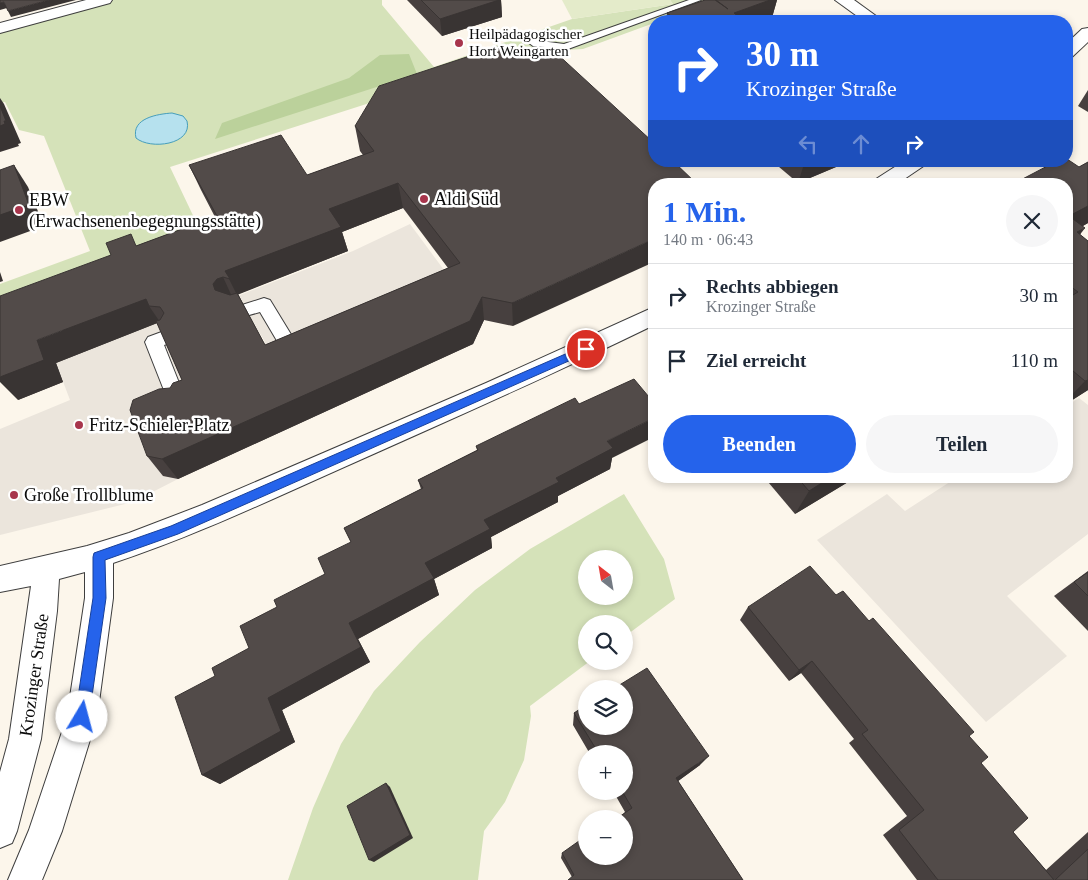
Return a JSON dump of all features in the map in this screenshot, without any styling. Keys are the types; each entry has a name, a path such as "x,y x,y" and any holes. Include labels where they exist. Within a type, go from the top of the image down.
{"street":[{"path":"0,28 104,0"},
{"path":"842,0 866,15"},
{"path":"1073,47 1088,33"},
{"path":"892,178 909,167"},
{"path":"235,309 242,310 264,304 289,346"},
{"path":"0,580 46,571 99,557 174,530 521,378 648,318"},
{"path":"167,337 154,342 178,403"},
{"path":"25,880 45,831 82,717 99,598 99,557"},
{"name":"Krozinger Straße","path":"0,831 25,739 44,611 46,571"}],"lane":[{"path":"655,15 697,0"},
{"path":"533,43 564,47 648,17"}],"green space":[{"path":"112,0 382,0 382,5 434,67 572,19 673,4 670,0 716,0 675,15 648,15 648,25 583,49 529,52 170,167 199,228 0,303 0,284 90,251 44,136 19,130 5,102 0,103 0,31"},
{"path":"562,0 670,0 673,4 572,19"},
{"path":"409,54 417,74 215,139 222,123 349,78 380,55"},
{"path":"624,494 664,559 675,599 633,630 633,615 578,615 578,670 530,706 531,716 524,760 505,802 484,831 478,880 288,880 313,808 341,744 374,691 420,642 475,590 530,549"}],"shaded area":[{"path":"410,224 458,289 267,371 254,347 265,342 253,322 243,326 235,297 353,251"},
{"name":"Fritz-Schieler-Platz","path":"160,322 196,402 178,479 133,502 0,535 0,429 70,400 56,363"},
{"path":"1079,398 1088,405 1088,534 1007,596 1067,656 986,722 817,540 887,494 905,511 948,483 1073,483 1073,402"}],"water":[{"path":"172,113 183,116 187,121 187,129 184,135 177,140 169,143 151,144 136,138 138,126 147,118"}],"building":[{"path":"0,0 49,0 8,11 4,2 0,3"},
{"path":"421,0 499,0 440,19"},
{"path":"705,0 715,0 728,9 716,0 770,0 734,13 736,15 670,15 667,13"},
{"path":"497,47 523,50 534,58 554,51 648,137 648,167 679,167 691,178 648,178 648,242 512,303 482,297 470,321 162,459 147,456 130,410 133,400 159,389 170,388 173,383 182,380 156,321 160,320 164,313 160,307 149,306 146,299 37,340 44,360 0,377 0,296 111,255 106,243 131,234 136,246 217,216 189,165 281,135 307,175 374,151 355,126 379,86","holes":["398,183 460,263 265,345 237,293 230,295 215,290 213,284 217,279 223,277 230,279 225,271 341,227 329,209"]},
{"path":"0,106 6,121 4,121 5,124 0,126"},
{"path":"1088,162 1088,206 1073,214 1073,178 1024,178 1045,167 1073,167 1073,163 1079,167"},
{"path":"14,165 29,205 0,215 0,170"},
{"path":"1073,219 1085,228 1077,232 1088,241 1088,380 1085,381 1073,371 1073,295 1078,292 1073,288"},
{"path":"634,379 648,396 648,421 607,441 613,448 556,478 559,482 484,520 490,529 425,563 434,578 349,623 361,647 268,698 281,731 202,775 175,697 215,676 212,668 249,648 240,626 277,607 274,600 325,574 318,558 351,542 344,528 423,488 418,480 478,450 476,446 575,398 579,404"},
{"path":"802,483 822,483 809,491"},
{"path":"810,566 836,595 843,591 869,621 873,618 974,732 969,736 988,757 981,763 1028,818 1013,832 1054,880 938,880 899,830 924,810 862,734 868,730 812,661 799,670 748,607"},
{"path":"1088,572 1088,596 1074,582"},
{"path":"647,668 709,756 676,778 743,880 568,880 574,875 562,853 578,842 578,865 633,865 633,810 629,810 632,808 627,800 633,800 633,745 594,745 587,735 633,735 633,680 628,680"},
{"path":"578,710 578,720 574,713"},
{"path":"386,783 410,835 369,860 347,806"},
{"path":"1088,849 1088,880 1055,880"}],"place":[{"name":"Heilpädagogischer Hort Weingarten","path":"459,43"},
{"name":"Aldi Süd","path":"424,199"},
{"name":"EBW (Erwachsenenbegegnungsstätte)","path":"19,210"},
{"name":"Fritz-Schieler-Platz","path":"79,425"},
{"name":"Große Trollblume","path":"14,495"}],"route":[{"path":"82,717 99,598 99,557 174,530 586,349"}]}
